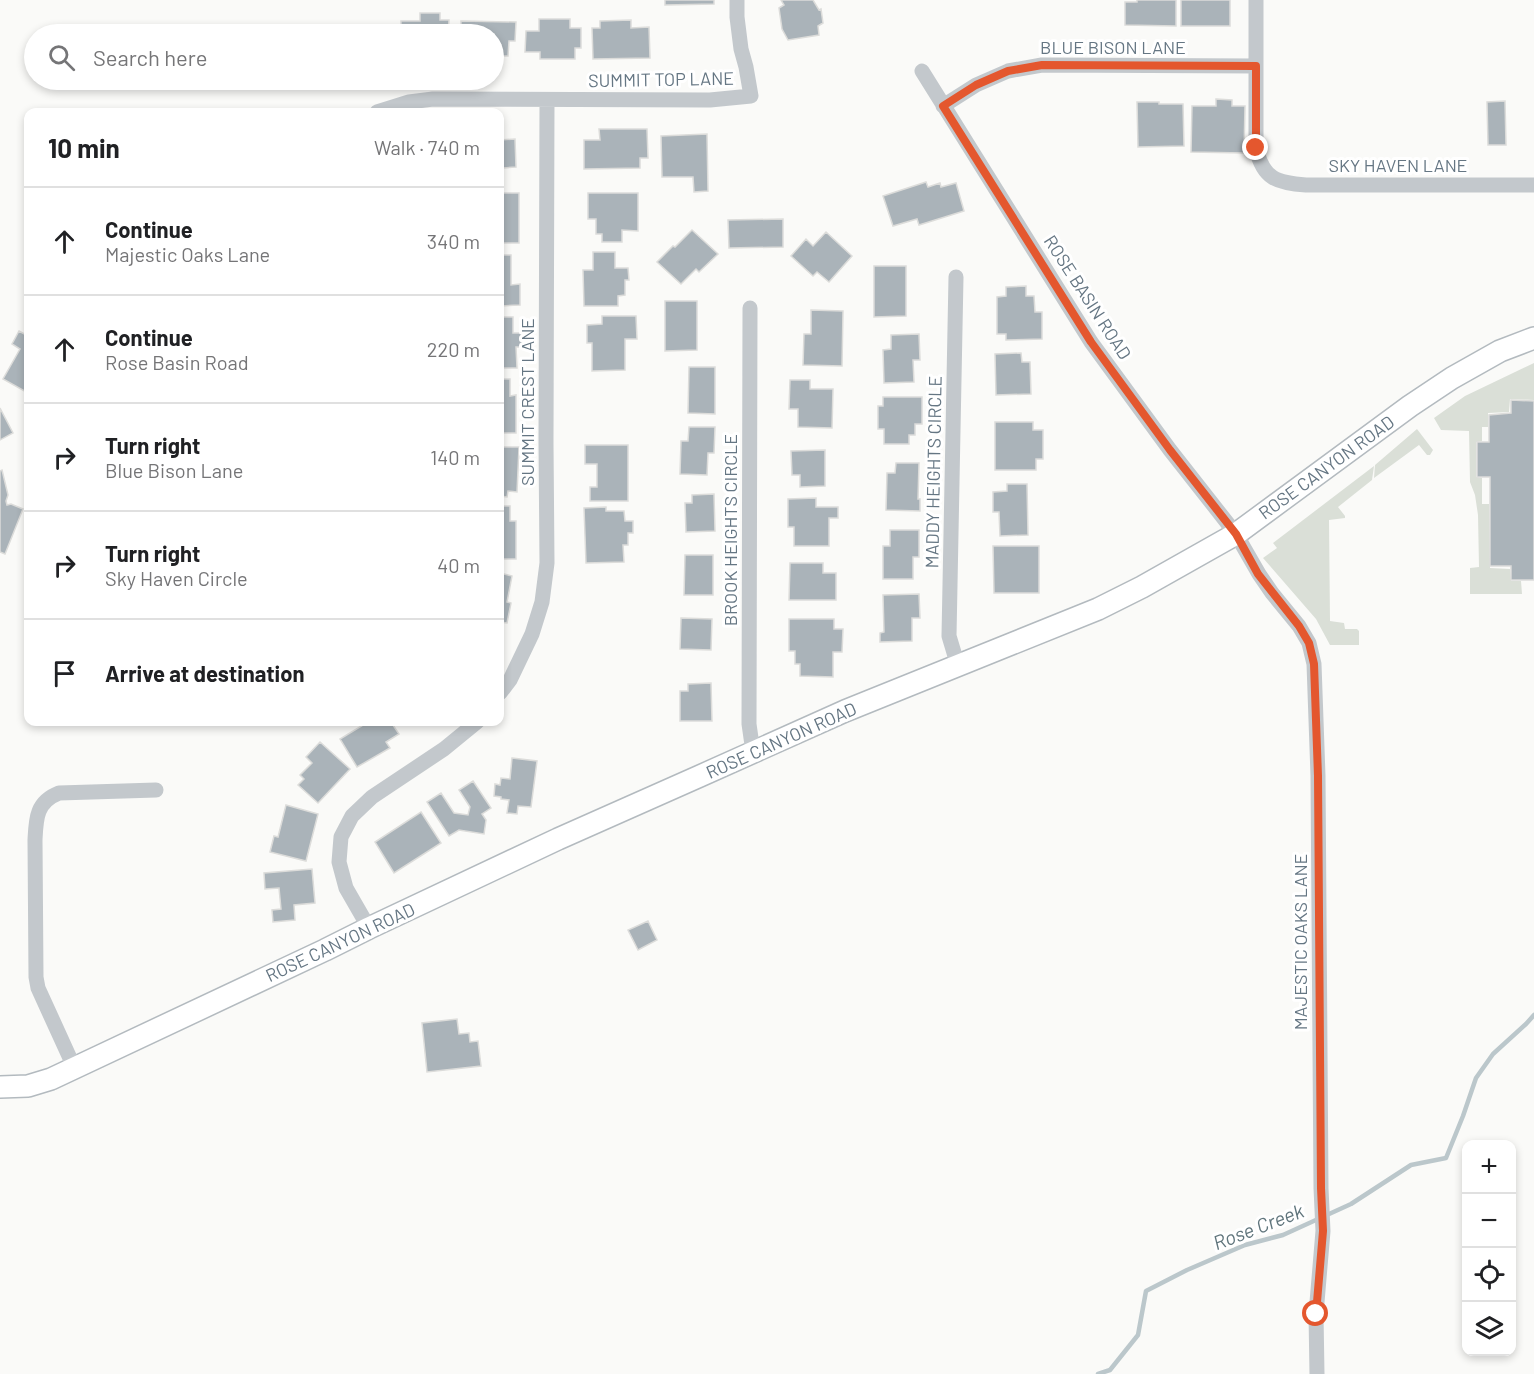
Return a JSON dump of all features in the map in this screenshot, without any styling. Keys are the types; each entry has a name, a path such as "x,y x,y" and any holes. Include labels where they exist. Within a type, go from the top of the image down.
{"street":[{"name":"SUMMIT TOP LANE","path":"547,100 710,100 751,96 747,67 741,49 737,0"},
{"path":"1256,0 1256,66"},
{"name":"BLUE BISON LANE","path":"943,106 976,85 1008,71 1042,65 1256,66"},
{"name":"SKY HAVEN LANE","path":"1256,66 1256,148 1265,171 1277,180 1306,185 1534,185"},
{"name":"ROSE BASIN ROAD","path":"922,71 1091,342 1170,450 1236,534"},
{"path":"390,108 409,102 433,99 547,100"},
{"name":"SUMMIT CREST LANE","path":"504,688 532,634 542,602 547,563 547,100"},
{"name":"MADDY HEIGHTS CIRCLE","path":"956,277 949,636 958,666"},
{"name":"BROOK HEIGHTS CIRCLE","path":"750,309 749,724 753,752"},
{"name":"ROSE CANYON ROAD","path":"0,1087 28,1086 51,1078 568,834 845,711 1098,609 1236,534 1410,406 1452,378 1500,351 1534,338"},
{"name":"MAJESTIC OAKS LANE","path":"1236,534 1258,574 1299,626 1309,643 1314,664 1318,776 1323,1231 1316,1314 1317,1374"},
{"path":"369,928 346,888 339,862 341,837 352,816 372,797 444,749 472,726"},
{"path":"74,1067 38,988 36,977 35,840 39,810 51,796 59,793 156,790"}],"shaded area":[{"path":"1534,363 1534,400 1510,399 1509,412 1488,413 1488,427 1482,427 1482,441 1476,442 1476,477 1482,478 1482,504 1489,504 1490,568 1510,569 1511,581 1521,581 1522,594 1470,594 1470,568 1479,567 1478,515 1470,482 1469,431 1441,430 1434,418 1465,396"},
{"path":"1417,429 1433,450 1430,455 1427,455 1419,445 1374,478 1375,465"},
{"path":"1374,466 1372,480 1338,507 1345,518 1329,520 1330,621 1344,623 1345,629 1359,631 1359,645 1330,645 1316,619 1263,558 1277,548 1273,543"}],"building":[{"path":"665,0 714,0 714,4 665,5"},
{"path":"781,0 813,0 819,10 821,9 823,23 818,26 819,35 788,40 782,29 779,8 784,5"},
{"path":"1137,0 1176,0 1176,26 1125,25 1125,2 1137,2"},
{"path":"1181,0 1230,0 1230,26 1181,26"},
{"path":"420,13 440,13 440,20 449,20 449,24 401,24 401,21 420,21"},
{"path":"539,19 570,19 570,28 581,28 581,48 575,48 575,59 540,59 540,52 525,52 526,31 539,31"},
{"path":"631,20 631,28 649,27 650,58 593,59 592,28 600,28 600,21"},
{"path":"461,21 516,22 515,41 509,41 508,56 504,56 504,24 461,24"},
{"path":"1216,99 1232,100 1232,106 1245,106 1244,153 1191,152 1192,106 1216,106"},
{"path":"1505,101 1506,145 1488,145 1487,102"},
{"path":"1137,102 1183,104 1184,146 1138,147"},
{"path":"599,129 647,129 648,158 640,158 640,168 584,169 584,140 600,140"},
{"path":"707,134 708,191 694,192 693,177 662,177 661,136"},
{"path":"515,139 516,167 504,168 504,140"},
{"path":"926,182 928,187 940,183 941,187 956,183 964,211 919,225 917,219 893,226 883,196"},
{"path":"504,193 519,193 519,243 504,243"},
{"path":"588,193 638,193 638,231 622,230 622,242 602,242 602,234 596,234 596,219 588,219"},
{"path":"783,219 783,247 729,248 728,220"},
{"path":"692,230 718,254 699,272 696,269 681,284 657,262"},
{"path":"826,232 852,256 829,282 817,272 813,276 791,256 806,239 813,246"},
{"path":"593,252 615,252 615,268 628,268 629,280 625,280 625,295 618,296 618,306 584,306 583,270 593,270"},
{"path":"504,255 511,255 511,285 520,284 520,305 504,306"},
{"path":"874,266 906,266 906,316 874,317"},
{"path":"1026,286 1026,296 1034,296 1035,312 1042,312 1042,339 1006,340 1006,334 997,334 997,297 1006,296 1006,287"},
{"path":"665,301 697,301 697,350 665,351"},
{"path":"811,310 843,311 842,366 803,365 804,334 811,334"},
{"path":"602,316 636,316 637,339 625,339 625,370 592,371 592,343 587,343 587,325 602,324"},
{"path":"504,317 513,317 513,333 522,333 523,347 516,347 517,368 504,368"},
{"path":"19,331 24,334 24,391 3,379 20,349 12,344"},
{"path":"919,334 920,360 913,360 914,382 884,383 883,350 891,349 891,335"},
{"path":"1021,353 1022,362 1030,362 1031,394 996,395 995,354"},
{"path":"689,367 715,367 715,414 688,413"},
{"path":"504,379 510,379 510,396 516,395 516,433 504,433"},
{"path":"790,380 810,380 810,389 833,389 832,428 798,427 798,409 789,409"},
{"path":"883,397 922,397 922,424 915,424 915,435 909,435 909,444 884,444 884,429 878,429 878,406 883,406"},
{"path":"1511,400 1534,401 1534,580 1511,580 1511,566 1490,566 1490,477 1477,477 1477,442 1489,442 1489,415 1511,413"},
{"path":"0,408 13,433 0,440"},
{"path":"995,422 1033,422 1033,430 1043,430 1043,459 1036,459 1036,470 995,470"},
{"path":"689,427 715,427 714,453 708,453 707,475 680,474 681,441 688,441"},
{"path":"585,445 628,445 628,501 590,501 590,487 597,487 597,464 585,464"},
{"path":"504,447 519,447 517,492 508,491 507,497 504,497"},
{"path":"825,450 825,486 800,487 800,475 792,475 791,451"},
{"path":"896,463 919,463 920,511 886,510 887,473 895,473"},
{"path":"2,470 8,495 7,505 11,504 23,509 5,554 0,552 0,471"},
{"path":"1007,484 1027,484 1028,535 1000,536 999,512 993,512 993,492 1007,491"},
{"path":"714,494 715,531 686,532 685,503 692,503 692,495"},
{"path":"816,498 816,507 838,507 838,518 829,518 829,546 794,546 794,527 788,527 788,499"},
{"path":"504,506 510,506 510,521 516,521 516,559 504,559"},
{"path":"606,507 606,511 624,511 625,521 633,521 633,533 628,533 628,545 623,545 624,562 586,563 584,508"},
{"path":"890,530 919,530 919,557 913,557 913,579 883,579 883,546 890,546"},
{"path":"993,546 1039,546 1039,593 994,593"},
{"path":"685,555 713,555 713,595 684,595"},
{"path":"790,563 823,563 823,573 836,573 836,600 789,600"},
{"path":"504,574 512,576 507,602 511,603 507,623 504,623"},
{"path":"919,594 920,618 912,618 912,641 880,642 880,633 884,632 883,595"},
{"path":"681,618 712,619 711,650 680,649"},
{"path":"789,619 834,619 834,629 843,629 842,652 833,652 833,677 800,676 800,664 795,664 795,651 789,651"},
{"path":"711,683 712,721 680,721 680,691 688,691 688,684"},
{"path":"361,726 394,726 399,734 386,742 390,748 357,767 340,739"},
{"path":"320,742 350,769 318,803 298,785 304,779 300,775 312,763 306,757"},
{"path":"512,758 537,761 531,807 518,806 517,814 507,813 509,800 494,796 495,784 500,785 501,778 510,779"},
{"path":"473,781 491,808 482,814 486,820 484,834 459,830 449,836 427,802 441,793 454,813 468,815 470,807 459,790"},
{"path":"286,805 318,814 306,861 270,852 274,836 278,837"},
{"path":"421,812 441,843 394,873 375,842"},
{"path":"312,869 315,903 294,905 295,920 273,922 272,910 281,909 279,888 265,889 264,873"},
{"path":"648,921 657,940 638,950 628,930"},
{"path":"457,1019 459,1034 469,1033 470,1042 478,1041 481,1066 427,1072 422,1023"}],"waterway":[{"name":"Rose Creek","path":"1098,1374 1110,1370 1138,1335 1146,1291 1245,1245 1283,1235 1351,1204 1411,1165 1446,1158 1476,1078 1493,1054 1534,1015"}],"route":[{"path":"1256,148 1256,66 1042,65 1008,71 976,85 943,106 1091,342 1170,450 1236,534 1258,574 1299,626 1309,643 1314,664 1318,776 1323,1231 1316,1314"}]}
